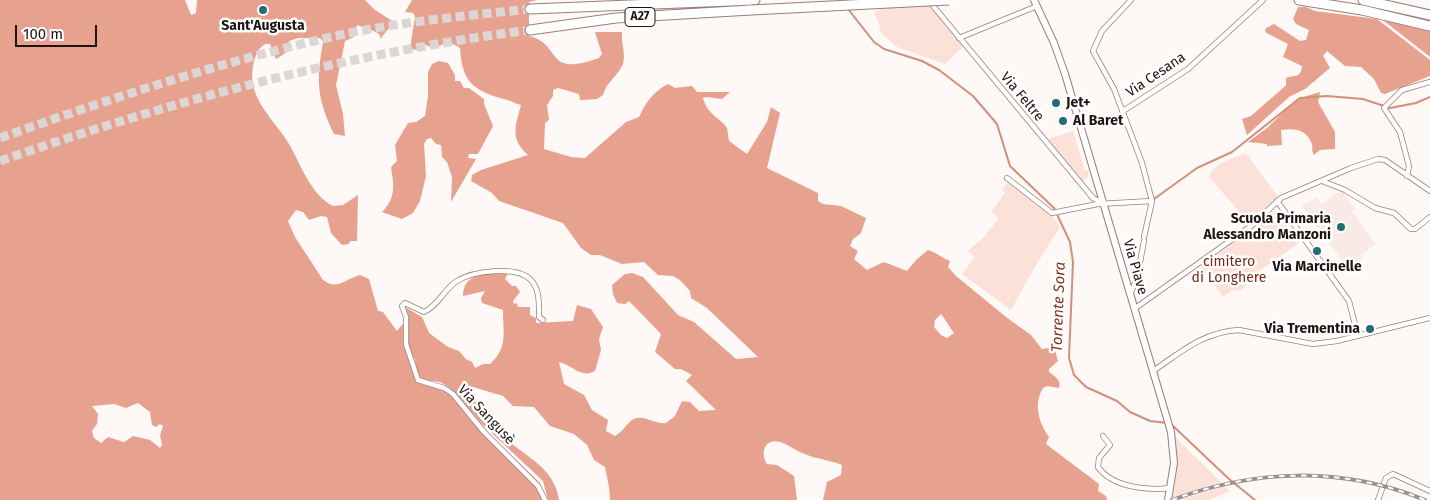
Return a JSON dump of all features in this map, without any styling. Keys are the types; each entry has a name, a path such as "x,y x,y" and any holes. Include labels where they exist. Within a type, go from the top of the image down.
{"highway":[{"name":"A27","path":"530,30 616,18 751,5 755,0"},
{"name":"A27","path":"530,10 949,0"},
{"path":"1299,0 1362,10 1430,26"},
{"path":"1363,0 1430,15"}],"main road":[{"name":"Via Piave","path":"1035,3 1054,43 1104,204 1171,432 1174,458 1168,500"}],"street":[{"name":"Via Feltre","path":"928,0 1093,198 1104,204"},
{"path":"1123,111 1093,52 1102,31 1131,0"},
{"name":"Via Cesana","path":"1152,201 1140,156 1123,111 1188,69 1263,0"},
{"path":"959,38 1035,3"},
{"path":"1407,176 1409,166 1400,132 1384,108 1402,90 1430,82"},
{"path":"1134,309 1251,226 1277,201 1291,193 1351,168 1378,159 1385,160 1430,191"},
{"path":"1007,178 1054,212 1104,204 1152,201 1137,278 1130,294"},
{"path":"1322,181 1345,190 1375,208 1394,213 1411,229 1415,230 1430,217"},
{"path":"1277,201 1349,301 1358,336"},
{"name":"Via Sangusè","path":"543,320 539,317 538,294 535,286 530,279 513,272 487,272 458,280 434,307 424,312 409,304 402,304 406,317 406,344 418,380 444,388 453,394 484,432 538,486 545,500"},
{"path":"1153,371 1188,345 1212,335 1229,331 1239,330 1291,342 1313,344 1358,336 1430,318"},
{"path":"1103,436 1110,445 1099,458 1098,467 1108,479 1149,489 1170,488"},
{"path":"1378,500 1386,478 1393,474 1430,491"}],"shaded area":[{"path":"0,0 185,0 191,15 196,13 197,0 365,0 375,10 394,22 380,39 380,35 377,33 357,25 354,37 345,41 336,85 343,114 345,136 334,134 321,100 319,68 323,42 320,38 298,38 289,41 287,52 276,59 270,44 265,44 260,48 253,66 252,78 254,89 263,108 289,144 313,187 325,201 333,206 343,205 358,195 357,241 350,241 349,244 342,245 331,233 327,217 321,216 309,220 303,212 296,210 288,221 295,237 323,280 328,283 337,284 360,275 369,279 378,311 383,312 397,331 406,320 404,348 413,364 415,378 444,386 479,425 540,483 545,500 0,500","holes":["138,403 150,412 152,425 156,427 160,424 163,426 160,435 162,445 160,448 150,440 133,436 124,442 108,437 101,443 94,438 92,431 97,424 98,414 92,406 114,404 126,408"]},
{"path":"412,0 537,0 529,2 529,36 539,40 561,62 569,64 599,58 602,54 595,32 622,32 623,64 607,86 603,95 597,99 580,100 579,94 558,88 553,90 553,96 547,105 549,120 545,123 544,149 571,157 585,158 626,122 639,117 650,98 668,84 675,88 692,86 697,92 730,92 722,99 703,98 711,112 727,128 729,141 747,154 767,122 771,107 780,113 767,168 818,193 818,201 823,204 841,206 866,218 861,233 853,239 850,246 858,251 854,259 867,270 884,262 907,271 917,259 928,250 931,251 950,261 948,267 956,276 1031,335 1042,349 1054,347 1058,361 1049,369 1049,372 1058,380 1060,385 1059,388 1047,386 1043,388 1038,400 1040,420 1049,437 1046,444 1099,484 1098,491 1106,496 1107,500 823,500 827,482 841,475 842,465 809,456 775,441 770,442 765,448 765,460 767,464 777,465 794,476 797,500 610,500 605,467 594,460 587,445 574,434 550,426 534,407 513,406 503,396 473,387 472,396 496,427 511,443 541,467 553,481 559,500 548,500 543,481 481,423 450,388 440,382 422,380 417,375 415,359 409,352 406,343 409,317 405,307 422,317 429,333 448,347 459,351 466,359 472,362 475,368 483,364 490,364 500,352 503,340 503,310 482,303 481,298 485,291 463,296 464,288 472,278 493,273 508,273 505,279 512,286 516,286 520,292 513,301 514,304 517,303 518,307 530,307 530,315 536,318 536,323 573,321 577,305 591,309 603,327 599,339 601,350 595,371 590,373 581,372 559,362 564,384 584,395 592,410 608,420 606,431 615,436 629,422 636,418 666,423 675,416 682,401 690,402 699,411 716,410 686,381 692,375 681,369 675,369 655,352 661,334 629,301 625,304 617,303 612,285 625,274 632,273 643,277 678,315 694,322 736,359 758,357 707,308 691,298 690,291 680,280 673,276 658,275 644,262 622,264 600,255 591,255 581,248 563,223 499,201 492,193 471,181 472,175 481,170 528,155 518,144 516,138 516,126 521,105 486,93 472,84 464,70 460,48 453,44 441,45 434,49 424,44 420,50 410,49 415,16 413,13 405,12","holes":["941,314 954,333 947,338 941,335 934,327 935,320"]},
{"path":"1298,7 1377,19 1430,60 1430,76 1385,94 1381,93 1374,79 1361,67 1345,66 1327,51 1323,56 1330,68 1305,89 1289,97 1247,135 1242,119 1251,116 1283,88 1286,85 1286,78 1300,73 1302,66 1283,57 1288,44 1265,32 1266,28 1274,24 1300,41 1306,40 1309,30 1296,24 1293,19"},
{"path":"1379,17 1430,28 1430,57"},
{"path":"439,61 448,63 455,75 455,81 460,81 464,88 469,88 484,99 484,104 493,126 478,154 469,154 468,158 476,159 451,202 452,177 447,162 442,157 441,145 436,144 431,138 427,139 424,144 426,176 420,201 413,213 402,219 382,212 392,197 393,180 391,167 397,161 395,145 408,123 416,122 425,116 428,96 428,72 432,64"},
{"path":"1320,92 1318,102 1335,132 1335,149 1320,150 1314,155 1312,144 1307,135 1291,129 1281,130 1282,145 1267,146 1267,144 1248,142 1267,128 1297,99"},
{"name":"Scuola Primaria Alessandro Manzoni","path":"1339,192 1343,192 1355,209 1352,211 1376,244 1361,255 1363,259 1349,270 1302,206 1316,197 1321,204"}],"green space":[{"path":"896,0 926,0 964,46 945,64 897,47 880,32 879,23 874,13"},
{"path":"1073,131 1085,171 1087,170 1089,176 1082,182 1048,139"},
{"path":"1246,153 1278,197 1249,223 1209,177 1211,172 1219,165"},
{"path":"1009,181 1051,214 1060,227 1011,310 962,274 975,257 968,251 983,238 999,218 991,212 1005,193 1002,190"},
{"name":"cimitero di Longhere","path":"1276,211 1299,243 1245,281 1247,284 1242,290 1236,291 1234,289 1223,297 1201,267"},
{"path":"1173,435 1221,482 1170,498"},
{"path":"1225,486 1230,491 1209,500 1178,500"}],"waterway":[{"name":"Torrente Sora","path":"848,9 874,42 884,49 922,61 939,70 973,96 997,124 1010,166 1054,208 1070,242 1073,262 1069,358 1074,375 1086,387 1117,401 1130,412 1150,421 1167,423"},
{"path":"1154,199 1197,168 1232,152 1300,98 1327,96 1363,99 1390,108 1416,103 1430,97"},
{"name":"Torrente Sora","path":"1172,425 1229,479 1255,500"}],"tunnel":[{"path":"0,138 164,83 289,47 380,27 530,9"},
{"path":"0,161 130,118 262,82 395,52 530,30"}],"railway":[{"path":"1172,500 1235,482 1267,477 1298,476 1362,481 1394,489 1425,500"}],"place":[{"name":"Sant'Augusta","path":"263,10"},
{"name":"Jet+","path":"1056,103"},
{"name":"Al Baret","path":"1063,121"},
{"name":"Scuola Primaria Alessandro Manzoni","path":"1341,227"},
{"name":"Via Marcinelle","path":"1317,251"},
{"name":"Via Trementina","path":"1370,329"}]}
